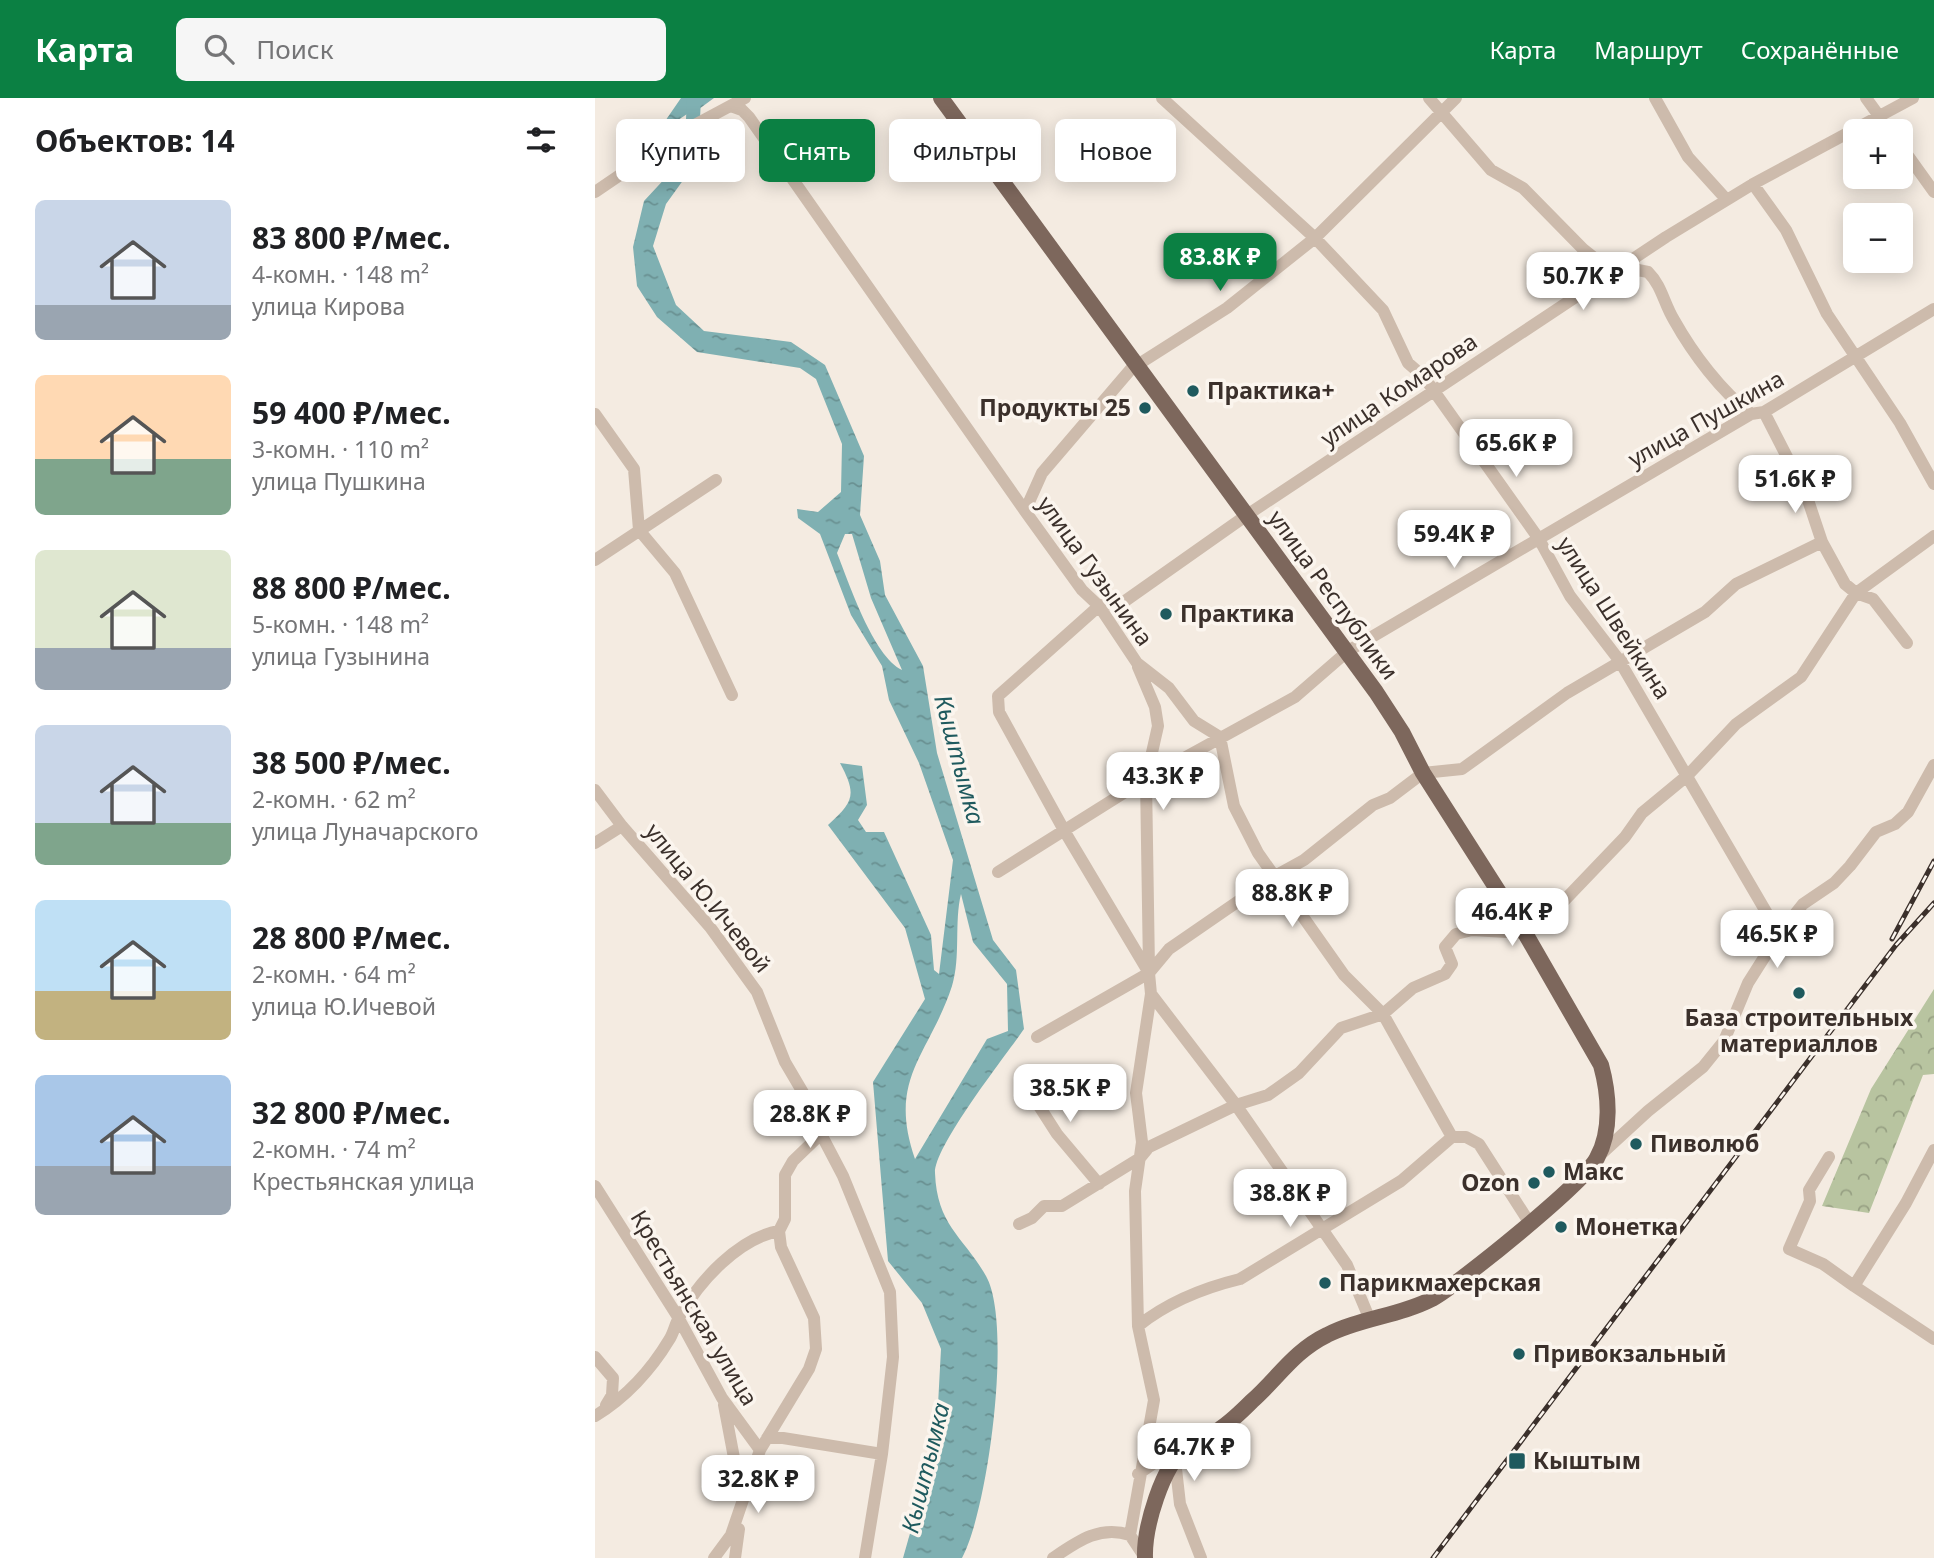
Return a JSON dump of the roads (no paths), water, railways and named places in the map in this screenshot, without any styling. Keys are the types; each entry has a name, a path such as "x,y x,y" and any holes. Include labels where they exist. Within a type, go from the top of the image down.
{"main road":[{"name":"улица Республики","path":"941,98 1347,651 1402,732 1423,773 1525,933 1601,1065 1609,1108 1599,1157"},
{"path":"1144,1557 1169,1458 1234,1418 1297,1353 1328,1334 1405,1310 1442,1293 1579,1180 1599,1157"}],"street":[{"name":"улица Швейкина","path":"1162,98 1315,238 1383,310 1408,363 1434,393 1539,539 1570,596 1619,660 1779,934"},
{"path":"1429,98 1491,170 1523,188 1583,249 1612,272 1623,276 1638,270 1648,272 1655,279 1673,319 1712,374 1758,413 1806,494 1822,541 1845,584 1856,593 1873,599 1907,643"},
{"path":"1025,511 1042,473 1137,365 1227,309 1315,238 1456,98"},
{"path":"1655,98 1688,157 1726,199"},
{"path":"1866,98 1879,117"},
{"name":"улица Комарова","path":"1065,832 999,712 998,696 1100,606 1125,601 1247,515 1726,199 1913,98"},
{"path":"597,188 689,128 739,101"},
{"name":"улица Гузынина","path":"739,101 742,110 1025,511 1082,590 1100,606 1137,663 1169,688 1194,721 1220,737"},
{"path":"1913,163 1934,192"},
{"path":"1753,184 1786,230 1827,314 1900,423 1934,484"},
{"name":"улица Пушкина","path":"998,872 1146,779 1295,697 1347,651 1856,359 1907,323 1934,310"},
{"path":"595,414 634,469 639,530 675,573 732,695"},
{"path":"595,560 716,480"},
{"path":"1019,1224 1033,1217 1044,1206 1062,1206 1140,1158 1149,1147 1237,1105 1268,1095 1299,1073 1341,1028 1383,1014 1413,988 1445,974 1452,964 1445,947 1456,934 1472,930 1525,933 1557,907 1625,837 1642,813 1688,775 1736,724 1801,677 1856,593 1934,536"},
{"path":"1037,1037 1149,973 1169,949 1275,876 1304,860 1373,805 1390,798 1423,773 1462,769 1567,692 1705,612 1736,584 1822,541"},
{"path":"1130,1535 1154,1400 1139,1326 1135,1191 1142,1142 1136,1093 1151,994 1146,779 1157,726 1155,707 1137,663"},
{"path":"1220,737 1234,806 1258,853 1344,975 1383,1014 1452,1137"},
{"path":"1599,1157 1648,1111 1703,1067 1724,1041 1748,983 1779,934 1803,904 1834,883 1876,832 1895,824 1908,812 1934,765"},
{"name":"улица Ю.Ичевой","path":"595,790 622,826 710,927 757,992 785,1062 814,1113 821,1134 843,1176 890,1292 893,1357 882,1454 865,1558"},
{"path":"595,843 622,826"},
{"path":"1065,832 1149,973"},
{"path":"1151,994 1237,1105 1347,1265 1370,1320"},
{"path":"1023,1080 1057,1134 1098,1184"},
{"path":"714,1558 731,1535 760,1450 809,1370 816,1349 814,1318 781,1247 779,1231 785,1219 785,1175 793,1161 821,1134"},
{"path":"1139,1326 1171,1303 1211,1286 1240,1279 1401,1181 1452,1137 1466,1137 1479,1144 1529,1222"},
{"path":"1854,1286 1906,1203 1934,1150"},
{"path":"1829,1157 1809,1190 1811,1201 1789,1249 1823,1264 1934,1339"},
{"name":"Крестьянская улица","path":"595,1186 678,1317 722,1398 760,1450"},
{"path":"599,1414 635,1385 670,1339 678,1317 693,1295 742,1247 779,1231"},
{"path":"595,1357 613,1378 635,1385"},
{"path":"599,1414 612,1395 613,1378"},
{"path":"722,1398 740,1480 742,1508 735,1558"},
{"path":"767,1438 783,1438 882,1454"},
{"path":"1146,1441 1169,1458 1180,1504 1201,1558"},
{"path":"1139,1474 1169,1458"},
{"path":"1053,1558 1080,1541 1111,1529 1130,1535 1144,1557"}],"water":[{"path":"681,98 714,98 695,112 693,119 687,114 680,119 667,119"},
{"path":"662,182 682,182 666,204 653,246 676,305 704,331 791,342 825,365 864,456 860,515 880,561 885,595 923,666 937,753 993,940 1016,970 1024,1029 958,1122 938,1160 935,1173 937,1191 946,1219 986,1276 994,1300 997,1334 994,1417 988,1460 972,1534 962,1558 903,1558 936,1442 941,1349 922,1303 888,1261 873,1082 925,999 905,928 828,825 843,810 850,797 849,783 840,763 862,766 867,805 858,820 866,832 884,832 931,935 934,970 939,974 953,860 919,763 889,700 882,666 851,615 820,534 798,518 797,509 818,512 841,492 842,444 816,379 800,368 697,352 657,317 637,286 633,247 644,201","holes":["845,534 852,534 871,598 902,670 891,662 872,635 837,553","961,894 973,942 1007,984 1008,1031 987,1039 915,1159 908,1131 908,1087 952,986"]}],"waterway":[{"name":"Кыштымка","path":"693,119 694,98"}],"railway":[{"path":"1892,939 1934,861"},
{"path":"1433,1558 1896,945 1934,903"}],"place":[{"name":"Практика+","path":"1193,391"},
{"name":"Продукты 25","path":"1145,408"},
{"name":"Практика","path":"1166,614"},
{"name":"База cтроительных материаллов","path":"1799,993"},
{"name":"Пиволюб","path":"1636,1144"},
{"name":"Макс","path":"1549,1172"},
{"name":"Ozon","path":"1534,1183"},
{"name":"Монетка","path":"1561,1227"},
{"name":"Парикмахерская","path":"1325,1283"},
{"name":"Привокзальный","path":"1519,1354"},
{"name":"Кыштым","path":"1517,1461"}]}
